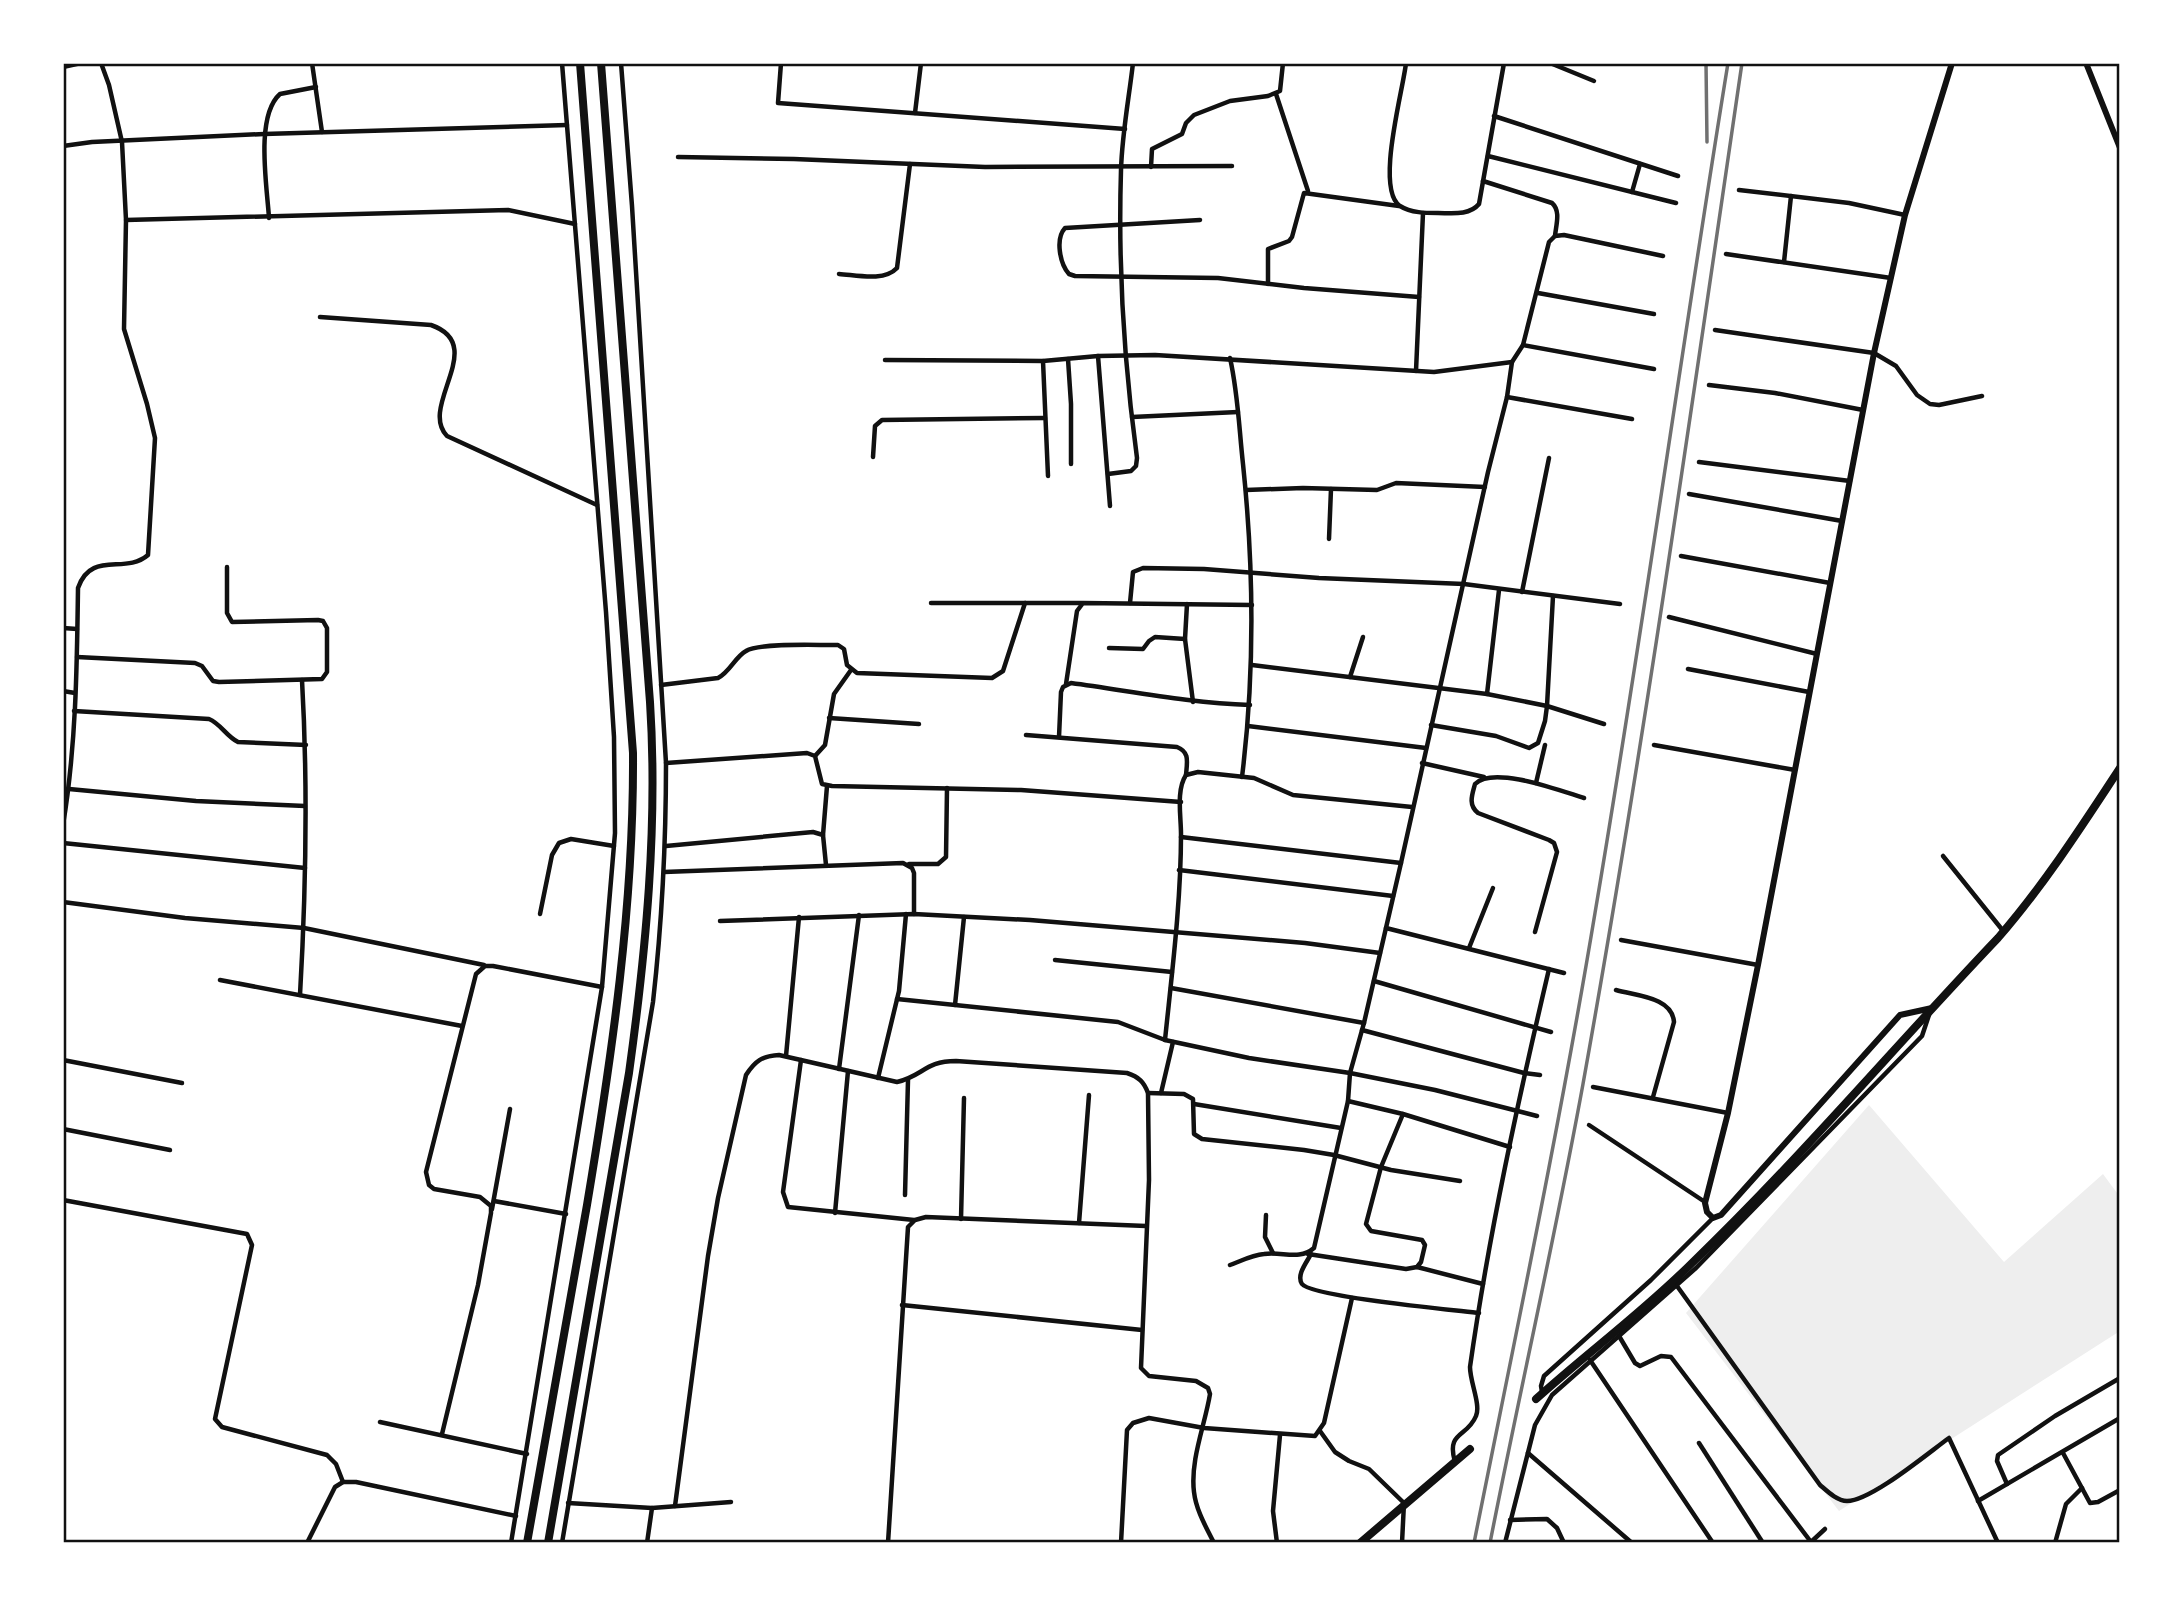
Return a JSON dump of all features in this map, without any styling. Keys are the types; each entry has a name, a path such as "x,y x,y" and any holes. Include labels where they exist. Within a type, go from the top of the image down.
{"main road":[{"path":"527,1543 611,1055 629,888 633,809 633,753 580,63"},
{"path":"548,1543 629,1073 640,987 653,828 654,769 650,702 601,63"},
{"path":"1539,1396 1692,1264 2004,932 2120,768"},
{"path":"1360,1543 1470,1449"}],"street":[{"path":"63,68 81,63"},
{"path":"63,825 69,789 74,711 78,588 86,573 101,565 141,560 148,555 150,544 155,439 124,329 126,220 122,142 102,63"},
{"path":"312,63 322,132"},
{"path":"511,1543 602,987 614,846 614,737 562,63"},
{"path":"562,1543 653,1002 666,846 666,763 621,63"},
{"path":"781,63 778,103 1125,129"},
{"path":"915,113 921,63"},
{"path":"1108,474 1131,471 1138,458 1124,356 1120,226 1121,167 1133,63"},
{"path":"1151,167 1152,149 1182,134 1186,122 1194,115 1237,100 1276,94 1282,86 1283,63"},
{"path":"1401,206 1395,201 1392,190 1390,154 1406,63"},
{"path":"1307,191 1401,206 1423,213 1468,212 1475,209 1481,198 1504,63"},
{"path":"1550,63 1594,81"},
{"path":"1713,1219 1707,1212 1705,1203 1758,965 1874,353 1905,215 1952,63"},
{"path":"2086,63 2120,148"},
{"path":"269,218 264,134 269,111 276,97 286,91 316,87"},
{"path":"1276,94 1307,191"},
{"path":"1494,116 1678,176"},
{"path":"63,146 264,134 567,125"},
{"path":"1488,156 1676,203"},
{"path":"678,158 794,159 985,167 1232,166"},
{"path":"839,274 884,276 897,268 910,164"},
{"path":"1632,192 1640,164"},
{"path":"1479,1313 1352,1298 1308,1289 1300,1277 1314,1248 1348,1101 1350,1073 1401,863 1507,397 1512,362 1524,345 1549,242 1555,236 1558,213 1552,203 1483,181"},
{"path":"1739,190 1849,203 1905,215"},
{"path":"1268,284 1268,249 1289,241 1292,237 1301,196 1307,191"},
{"path":"1784,262 1791,196"},
{"path":"126,220 508,210 575,224"},
{"path":"1416,371 1423,213"},
{"path":"1200,220 1066,228 1061,232 1060,239 1062,263 1069,274 1075,276 1218,278 1419,297"},
{"path":"1555,236 1564,235 1663,256"},
{"path":"1726,254 1891,278"},
{"path":"1538,293 1654,314"},
{"path":"320,317 431,325 448,332 454,341 454,352 440,418 441,431 598,506"},
{"path":"1715,330 1874,353 1896,366 1917,395 1930,404 1939,405 1982,396"},
{"path":"1524,345 1654,369"},
{"path":"1098,356 1110,506"},
{"path":"885,360 1043,361 1098,356 1230,358 1434,372 1512,362"},
{"path":"1230,358 1236,385 1246,490 1252,605 1250,705 1242,777"},
{"path":"1068,359 1071,464"},
{"path":"1043,361 1048,476"},
{"path":"1709,385 1775,393 1864,410"},
{"path":"1507,397 1632,419"},
{"path":"1132,417 1238,412"},
{"path":"873,457 875,426 882,420 1045,418"},
{"path":"1522,592 1549,458"},
{"path":"1699,462 1850,481"},
{"path":"1246,490 1377,490 1396,483 1485,487"},
{"path":"1329,539 1331,489"},
{"path":"1689,494 1842,522"},
{"path":"1681,556 1830,583"},
{"path":"77,657 195,663 202,666 208,678 219,682 317,680 325,677 326,624 318,620 232,622 227,613 227,567"},
{"path":"1130,603 1131,577 1136,569 1204,569 1464,584 1620,604"},
{"path":"1487,694 1499,590"},
{"path":"1431,725 1496,736 1529,748 1538,743 1547,706 1553,596"},
{"path":"931,603 1252,605"},
{"path":"661,685 718,678 724,675 742,654 755,648 838,645 844,649 847,665 857,673 992,678 1003,671 1025,603"},
{"path":"1059,737 1061,692 1066,684 1077,611 1083,603"},
{"path":"1187,604 1185,639 1193,702"},
{"path":"1669,617 1817,654"},
{"path":"63,628 77,629"},
{"path":"1350,677 1363,637"},
{"path":"1109,648 1143,649 1152,638 1185,639"},
{"path":"1252,666 1487,694 1547,706 1604,724"},
{"path":"1688,669 1809,692"},
{"path":"815,756 825,745 834,694 851,670"},
{"path":"300,995 304,928 306,745 302,680"},
{"path":"1066,684 1146,693 1193,702 1250,705"},
{"path":"63,691 75,693"},
{"path":"74,711 209,719 218,723 238,742 306,745"},
{"path":"830,718 919,724"},
{"path":"1248,726 1426,748"},
{"path":"1026,735 1177,747 1187,755 1181,802 1175,933 1165,1040"},
{"path":"1536,783 1545,745"},
{"path":"1654,745 1795,769"},
{"path":"666,763 807,753 815,756"},
{"path":"815,756 820,779 827,786 1021,790 1181,802"},
{"path":"1422,763 1484,778 1536,783 1584,798"},
{"path":"1186,775 1198,772 1242,777 1265,782 1293,795 1412,807"},
{"path":"1484,778 1475,784 1471,803 1474,810 1549,840 1556,848 1535,932"},
{"path":"826,865 823,835 827,786"},
{"path":"664,872 826,865 938,864 946,857 947,788"},
{"path":"69,789 212,803 305,806"},
{"path":"666,846 813,832 823,835"},
{"path":"1181,837 1401,863"},
{"path":"540,914 552,855 559,843 571,839 614,846"},
{"path":"63,843 304,868"},
{"path":"1943,856 2004,932"},
{"path":"908,864 914,873 914,914"},
{"path":"1179,870 1393,895"},
{"path":"1469,948 1493,888"},
{"path":"63,902 185,918 304,928 485,966 602,987"},
{"path":"878,1078 897,999 906,914"},
{"path":"720,921 914,914 1305,943 1380,953"},
{"path":"839,1069 859,915"},
{"path":"786,1056 799,917"},
{"path":"955,1005 964,917"},
{"path":"1386,928 1564,973"},
{"path":"1621,940 1758,965"},
{"path":"1055,960 1172,972"},
{"path":"485,966 476,974 426,1180 434,1189 480,1197 491,1206 491,1213"},
{"path":"1455,1462 1452,1442 1476,1417 1478,1408 1470,1377 1483,1284 1524,1073 1549,969"},
{"path":"220,981 462,1026"},
{"path":"1374,981 1551,1032"},
{"path":"1171,988 1364,1023"},
{"path":"1616,990 1663,1003 1670,1007 1674,1015 1653,1097"},
{"path":"897,999 1118,1022 1173,1042 1248,1058 1350,1073 1435,1090 1537,1116"},
{"path":"1539,1396 1544,1376 1651,1280 1713,1219 1721,1215 1900,1015 1932,1008"},
{"path":"1505,1543 1535,1425 1546,1404 1590,1360 1677,1286 1789,1174 1922,1037 1932,1008"},
{"path":"1362,1030 1540,1075"},
{"path":"1161,1093 1173,1042"},
{"path":"675,1506 708,1256 746,1074 754,1062 766,1055 786,1056 897,1082 908,1080 928,1065 956,1061 1127,1073 1144,1083 1148,1093 1149,1180 1141,1368 1149,1376 1196,1381 1208,1388 1210,1394 1194,1490 1200,1513 1213,1543"},
{"path":"63,1059 181,1083"},
{"path":"801,1060 783,1192 788,1207 915,1220 926,1217 1146,1226"},
{"path":"835,1213 848,1071"},
{"path":"905,1195 908,1080"},
{"path":"1593,1087 1727,1113"},
{"path":"1148,1093 1184,1094 1193,1099 1194,1129 1198,1138 1334,1155 1381,1167 1460,1181"},
{"path":"1079,1223 1089,1096"},
{"path":"961,1219 964,1098"},
{"path":"1348,1101 1403,1114 1510,1147"},
{"path":"1195,1104 1341,1128"},
{"path":"442,1434 478,1285 510,1109"},
{"path":"1403,1114 1381,1167 1366,1224 1371,1231 1422,1240 1425,1245 1417,1267"},
{"path":"1589,1125 1705,1203"},
{"path":"63,1129 170,1150"},
{"path":"63,1199 247,1234 252,1245 215,1419 222,1427 327,1455 336,1464 343,1482"},
{"path":"494,1201 566,1214"},
{"path":"1266,1215 1265,1237 1273,1253"},
{"path":"888,1543 906,1239 908,1227 915,1220"},
{"path":"1230,1265 1263,1254 1309,1254 1406,1269 1417,1267 1483,1284"},
{"path":"1677,1286 1820,1485 1832,1495 1845,1502 1875,1491 1949,1438 1998,1543"},
{"path":"1121,1543 1128,1430 1133,1423 1149,1418 1204,1428 1315,1436 1320,1431 1335,1383 1352,1298"},
{"path":"902,1305 1142,1330"},
{"path":"1619,1336 1635,1363 1640,1366 1661,1356 1671,1357 1811,1542 1825,1529"},
{"path":"1590,1360 1713,1543"},
{"path":"2007,1484 1997,1461 2001,1452 2120,1378"},
{"path":"1978,1501 2120,1418"},
{"path":"380,1422 527,1454"},
{"path":"1320,1431 1335,1452 1370,1469 1404,1503 1402,1543"},
{"path":"1277,1543 1273,1511 1280,1435"},
{"path":"1699,1443 1763,1543"},
{"path":"2063,1452 2092,1504 2120,1490"},
{"path":"1528,1453 1632,1543"},
{"path":"307,1543 335,1487 343,1482 356,1482 516,1516"},
{"path":"2055,1543 2066,1504 2082,1488"},
{"path":"568,1503 652,1508 731,1502"},
{"path":"646,1543 652,1508"},
{"path":"1510,1520 1547,1519 1557,1528 1564,1543"}],"shaded area":[{"path":"1869,1105 2004,1262 2103,1174 2120,1197 2120,1331 1839,1511 1686,1313"}],"railway":[{"path":"1706,63 1707,142"},
{"path":"1474,1543 1567,1071 1613,807 1728,63"},
{"path":"1490,1543 1572,1142 1627,829 1742,63"}]}
